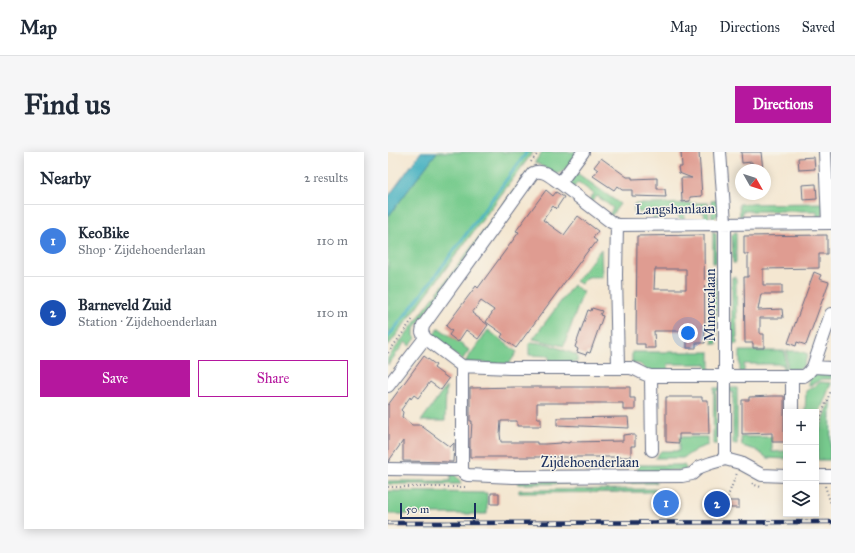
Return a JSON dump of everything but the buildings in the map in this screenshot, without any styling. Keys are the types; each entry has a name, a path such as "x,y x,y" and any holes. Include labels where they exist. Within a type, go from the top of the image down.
{"street":[{"path":"583,152 560,183 544,172 538,171 533,173 423,326 422,332 425,338 462,366 510,368 618,367 636,368 642,374 651,376 804,376 813,367 831,314"},
{"name":"Minorcalaan","path":"720,152 725,223 725,459"},
{"name":"Langshanlaan","path":"560,183 617,225 829,223 825,152"},
{"path":"617,225 616,274 618,367"},
{"path":"388,386 425,338"},
{"path":"462,366 462,470"},
{"path":"813,367 831,368"},
{"path":"651,376 652,450"},
{"path":"792,376 792,409"},
{"path":"725,459 750,467 762,475 783,476"},
{"name":"Zijdehoenderlaan","path":"388,469 462,470 468,475 513,477 682,476 692,474 700,467 725,459"}],"path":[{"path":"819,421 831,390"},
{"path":"726,501 737,473"},
{"path":"828,481 831,504"}],"green space":[{"path":"437,152 533,152 388,346 388,217"},
{"path":"542,152 577,152 562,172 555,173 535,162"},
{"path":"531,170 414,329 414,336 416,338 410,346 405,342 388,365 388,358"},
{"path":"577,173 620,204 611,216 609,215 613,208 597,196 592,202 589,200 594,194 578,182 573,188 569,183"},
{"path":"719,200 719,213 712,219 711,201"},
{"path":"708,203 709,219 705,219 704,212 685,212 684,219 679,219 679,212 659,212 659,219 653,219 653,212 634,212 634,204"},
{"path":"824,203 823,215 817,218 817,211 742,211 742,219 740,219 739,204"},
{"path":"713,231 716,234 716,263 713,263"},
{"path":"736,231 736,263 733,263 732,235"},
{"path":"601,249 602,277 587,277 581,284 576,281"},
{"path":"732,277 736,277 737,344 732,344"},
{"path":"712,278 716,278 717,344 713,344"},
{"path":"573,285 583,292 564,346 533,339"},
{"path":"439,328 469,350 462,360 432,337"},
{"path":"488,330 517,352 509,364 465,362"},
{"path":"531,342 548,344 577,355 577,362 549,363 549,356 529,355 529,344"},
{"path":"740,351 785,351 785,372 783,372 783,364 744,364 744,372 740,372"},
{"path":"787,351 799,351 808,354 802,368 787,369"},
{"path":"632,352 710,352 710,371 707,371 706,364 668,364 668,372 648,372 640,364 632,363"},
{"path":"831,372 831,379 822,379 809,386 809,379 815,373"},
{"path":"821,382 831,383 819,414 819,409 805,409 806,391"},
{"path":"446,387 445,421 421,421"},
{"path":"714,388 720,388 720,390 716,391 717,444 713,444"},
{"path":"729,388 737,388 737,444 733,444 733,392 730,392"},
{"path":"831,399 830,460 819,460 819,437"},
{"path":"679,437 708,437 708,445 697,449 683,458 655,458 661,451 679,451"},
{"path":"741,437 772,437 772,452 783,451 783,459 767,458 756,450 742,446"},
{"path":"638,465 684,465 687,470 638,471"},
{"path":"451,474 454,474 461,484 388,484 388,481 450,481"},
{"path":"519,481 656,481 656,483 518,484"},
{"path":"656,489 656,492 519,493 519,490"},
{"path":"388,491 487,493 487,514 388,514"}],"water":[{"path":"421,152 437,152 388,217 388,197"}],"waterway":[{"path":"388,337 527,152"}],"railway":[{"path":"388,523 831,522"}],"place":[{"name":"KeoBike","path":"666,503"},
{"name":"Barneveld Zuid","path":"717,504"}]}
